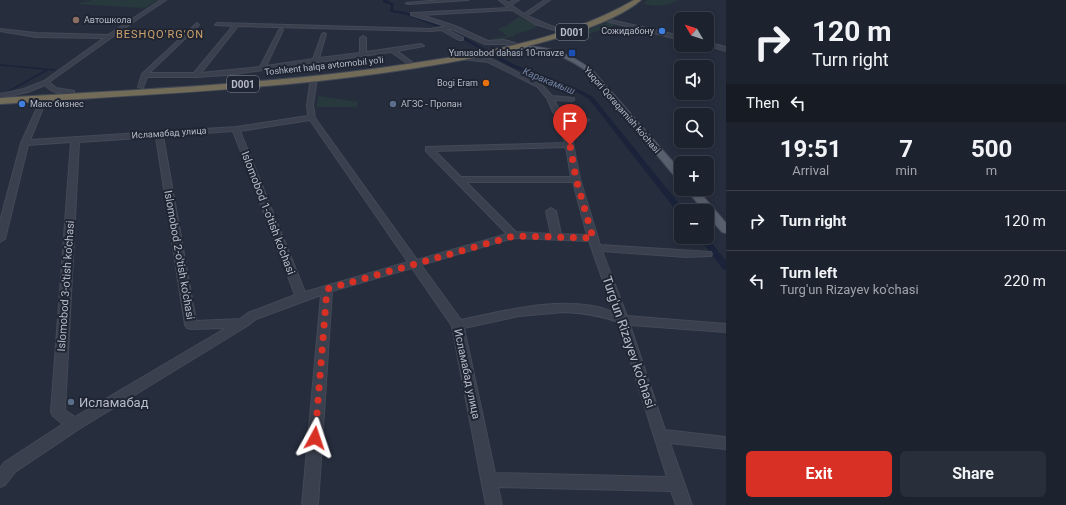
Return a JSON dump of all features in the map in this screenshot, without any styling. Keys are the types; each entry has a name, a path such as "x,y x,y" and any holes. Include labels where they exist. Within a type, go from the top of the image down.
{"highway":[{"name":"Toshkent halqa avtomobil yo'li","path":"511,46 578,25 629,0"},
{"name":"Toshkent halqa avtomobil yo'li","path":"0,101 44,98 141,87 215,84 323,74 482,52 556,37 586,27 638,0"},
{"path":"578,25 586,27"},
{"name":"Toshkent halqa avtomobil yo'li","path":"0,97 314,78 393,69 463,58 482,52"}],"main road":[{"path":"556,37 553,42 558,46"},
{"path":"548,48 542,46 549,44 558,46"},
{"name":"Yuqori Qoraqamish ko'chasi","path":"511,46 548,48 570,56 590,71 674,169"},
{"name":"Yuqori Qoraqamish ko'chasi","path":"558,46 582,59 593,67 674,158"},
{"path":"697,196 726,230"},
{"path":"707,196 726,217"}],"street":[{"path":"0,97 26,91 46,82 134,18 164,0"},
{"path":"408,3 466,0"},
{"path":"501,0 524,16 550,28 562,31"},
{"path":"511,46 504,42 487,43 453,28 413,14 510,7 517,0"},
{"path":"524,16 548,0"},
{"path":"604,19 674,36"},
{"path":"141,87 144,75 197,24"},
{"path":"217,24 430,30 453,28"},
{"path":"196,75 237,24"},
{"path":"442,29 461,39"},
{"path":"0,30 36,35 108,37"},
{"path":"262,68 281,30"},
{"path":"316,60 324,34"},
{"path":"363,38 363,54"},
{"path":"144,75 196,75 234,72 421,46"},
{"path":"714,46 726,49"},
{"path":"392,50 410,63"},
{"path":"463,58 489,60 540,86 550,98 556,112 561,117 586,120"},
{"path":"233,80 234,72"},
{"path":"312,118 310,105 314,78"},
{"path":"46,82 48,86 55,90 72,92"},
{"path":"0,239 25,143 44,98"},
{"path":"550,98 572,99"},
{"name":"Исламабад улица","path":"25,143 236,129 312,118 458,325 494,505"},
{"name":"Islomobod 1-o'tish ko'chasi","path":"236,129 301,297"},
{"name":"Turg'un Rizayev ko'chasi","path":"566,129 576,179 595,243 623,320 684,505"},
{"name":"Islomobod 2-o'tish ko'chasi","path":"159,133 191,325 243,323"},
{"name":"Islomobod 3-o'tish ko'chasi","path":"74,425 58,412 75,139"},
{"path":"514,236 429,149 570,145"},
{"path":"458,180 576,179"},
{"path":"551,211 557,237"},
{"path":"0,480 10,467 74,425 243,323 252,316 301,297 514,236 557,237 595,243 707,254"},
{"path":"310,505 327,289"},
{"path":"458,325 519,311 584,308 613,314 623,320 726,328"},
{"path":"660,436 726,443"},
{"path":"490,480 677,484"}],"shaded area":[{"path":"93,0 158,0 145,8 76,4"},
{"path":"648,0 679,0 661,5 643,3"},
{"path":"519,17 537,26 533,29 515,34 514,36 490,42 487,40 507,36 498,29 506,26"},
{"path":"609,22 617,24 585,35 593,38 583,42 566,37"},
{"path":"318,96 359,102 356,107 317,107"}],"waterway":[{"name":"Каракамыш","path":"385,0 384,1 393,5 391,11 405,13 450,30 514,66 579,91 591,98 675,204"},
{"path":"0,65 55,70"},
{"path":"2,95 47,70"},
{"name":"Каракамыш","path":"708,244 726,267"}],"place":[{"name":"Автошкола","path":"76,20"},
{"name":"Сожидабону","path":"662,31"},
{"name":"Yunusobod dahasi 10-mavze","path":"572,53"},
{"name":"Bogi Eram","path":"486,83"},
{"name":"Макс бизнес","path":"22,104"},
{"name":"АГЗС - Пропан","path":"393,104"},
{"name":"Исламабад","path":"71,402"}],"district":[{"name":"BESHQO'RG'ON","path":"160,34"}],"route":[{"path":"315,438 327,289 514,236 593,238 576,179 570,145"}]}
